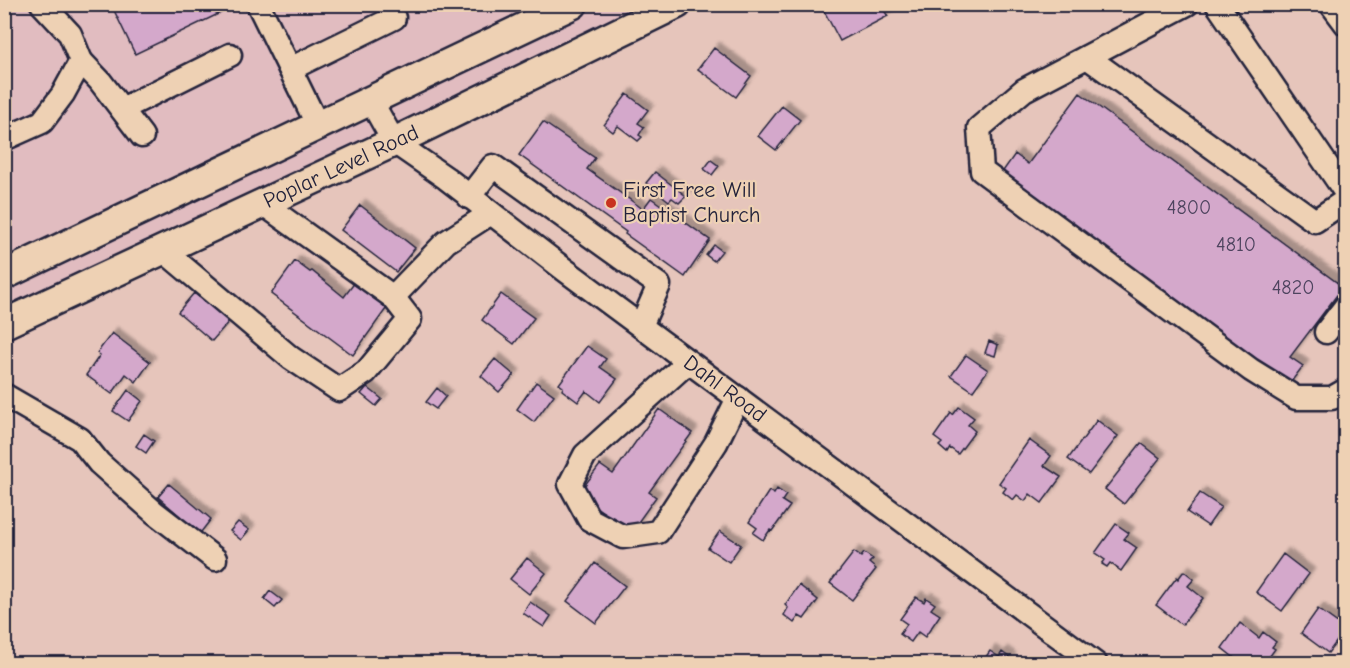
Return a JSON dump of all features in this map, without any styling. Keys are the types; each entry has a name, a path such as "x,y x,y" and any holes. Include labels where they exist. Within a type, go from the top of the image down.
{"main road":[{"name":"Poplar Level Road","path":"4,276 573,4"},
{"name":"Poplar Level Road","path":"4,324 394,142 677,4"}],"street":[{"path":"42,4 70,34 81,61 142,136"},
{"path":"258,4 318,126"},
{"path":"1187,4 1024,90 979,128 982,171 1251,370 1296,398 1332,398 1346,390"},
{"path":"1217,4 1346,193"},
{"path":"1331,4 1346,24"},
{"path":"290,69 394,18"},
{"path":"122,109 230,55"},
{"path":"1087,57 1316,221 1346,200"},
{"path":"4,138 42,122 63,94 81,61"},
{"name":"Dahl Road","path":"371,101 394,142 1096,663"},
{"path":"469,196 494,166 659,285 641,326"},
{"path":"163,250 291,357 339,390 366,372 410,318 393,297 262,203"},
{"path":"393,297 446,242 491,213"},
{"path":"1326,332 1346,306"},
{"path":"688,362 585,455 570,484 589,519 623,537 658,532 716,443 738,398"},
{"path":"4,395 80,439 99,463 130,491 215,559"}],"shaded area":[{"path":"5,5 677,5 5,324"}],"building":[{"path":"111,4 235,4 235,6 135,54"},
{"path":"826,4 900,4 885,12 888,16 840,41 822,7"},
{"path":"714,48 751,76 736,97 698,69"},
{"path":"1080,93 1343,287 1290,357 1303,366 1288,386 1001,174 1015,154 1028,164"},
{"path":"627,94 648,110 638,123 644,127 639,135 642,137 638,141 618,126 613,132 604,125"},
{"path":"782,106 800,120 776,150 758,136"},
{"name":"First Free Will Baptist Church","path":"543,122 595,158 587,169 643,209 651,198 710,240 685,277 519,155"},
{"path":"711,160 719,166 712,175 704,169"},
{"path":"655,172 686,196 679,203 672,198 669,201 646,183"},
{"path":"360,205 415,248 396,272 341,230"},
{"path":"714,245 722,251 714,261 706,255"},
{"path":"295,261 310,272 312,271 344,297 358,278 391,302 353,355 271,294"},
{"path":"194,293 199,297 200,295 230,320 212,341 178,312"},
{"path":"501,294 534,318 514,344 482,320"},
{"path":"112,333 150,362 136,382 126,374 112,394 86,375 100,355 97,353"},
{"path":"989,341 998,345 995,356 985,353"},
{"path":"587,346 606,359 600,367 617,379 600,402 586,391 578,402 562,390 563,387 559,384"},
{"path":"966,355 988,370 973,391 951,376"},
{"path":"495,359 514,375 499,392 481,376"},
{"path":"536,382 554,395 534,422 517,409"},
{"path":"367,387 382,399 376,406 361,394"},
{"path":"437,388 446,396 436,409 426,402"},
{"path":"128,390 142,401 128,421 113,411"},
{"path":"959,407 974,418 968,425 975,431 958,454 950,448 947,453 939,446 942,443 934,437 951,413 953,415"},
{"path":"659,409 692,433 649,492 656,497 631,532 578,494 600,465 613,474"},
{"path":"1097,420 1118,436 1089,474 1068,459"},
{"path":"144,434 154,441 146,453 136,446"},
{"path":"1029,440 1051,456 1044,466 1061,477 1042,503 1030,494 1025,501 1017,495 1013,500 1003,492 1006,488 999,483"},
{"path":"1141,443 1160,458 1124,504 1105,489"},
{"path":"169,484 211,519 198,536 177,519 180,516 158,497"},
{"path":"777,489 786,495 782,501 790,506 763,540 753,533 757,528 749,522 769,491 774,494"},
{"path":"1200,493 1221,507 1208,526 1187,512"},
{"path":"238,522 249,530 241,540 230,531"},
{"path":"1116,524 1129,533 1124,539 1137,548 1121,571 1110,563 1107,567 1102,564 1105,560 1095,553"},
{"path":"720,531 741,545 729,562 708,548"},
{"path":"854,552 861,557 864,553 873,559 869,563 876,569 852,600 830,583"},
{"path":"1283,554 1309,574 1282,611 1256,592"},
{"path":"527,558 546,573 529,594 510,579"},
{"path":"595,563 625,586 596,623 567,601"},
{"path":"1184,571 1194,579 1188,586 1203,598 1182,625 1156,605"},
{"path":"799,585 818,600 804,619 799,616 794,623 784,615 788,608 785,605"},
{"path":"270,591 282,600 275,608 264,599"},
{"path":"916,597 924,602 926,598 935,604 931,609 940,615 925,637 918,632 911,642 900,634 907,624 900,619"},
{"path":"530,602 551,616 544,627 523,613"},
{"path":"1318,609 1346,629 1328,653 1301,633"},
{"path":"1240,623 1259,638 1263,632 1276,642 1272,647 1275,649 1264,664 1242,664 1222,648"},
{"path":"990,651 999,657 1002,652 1010,658 1008,664 981,664"}],"place":[{"name":"First Free Will Baptist Church","path":"611,203"}]}
